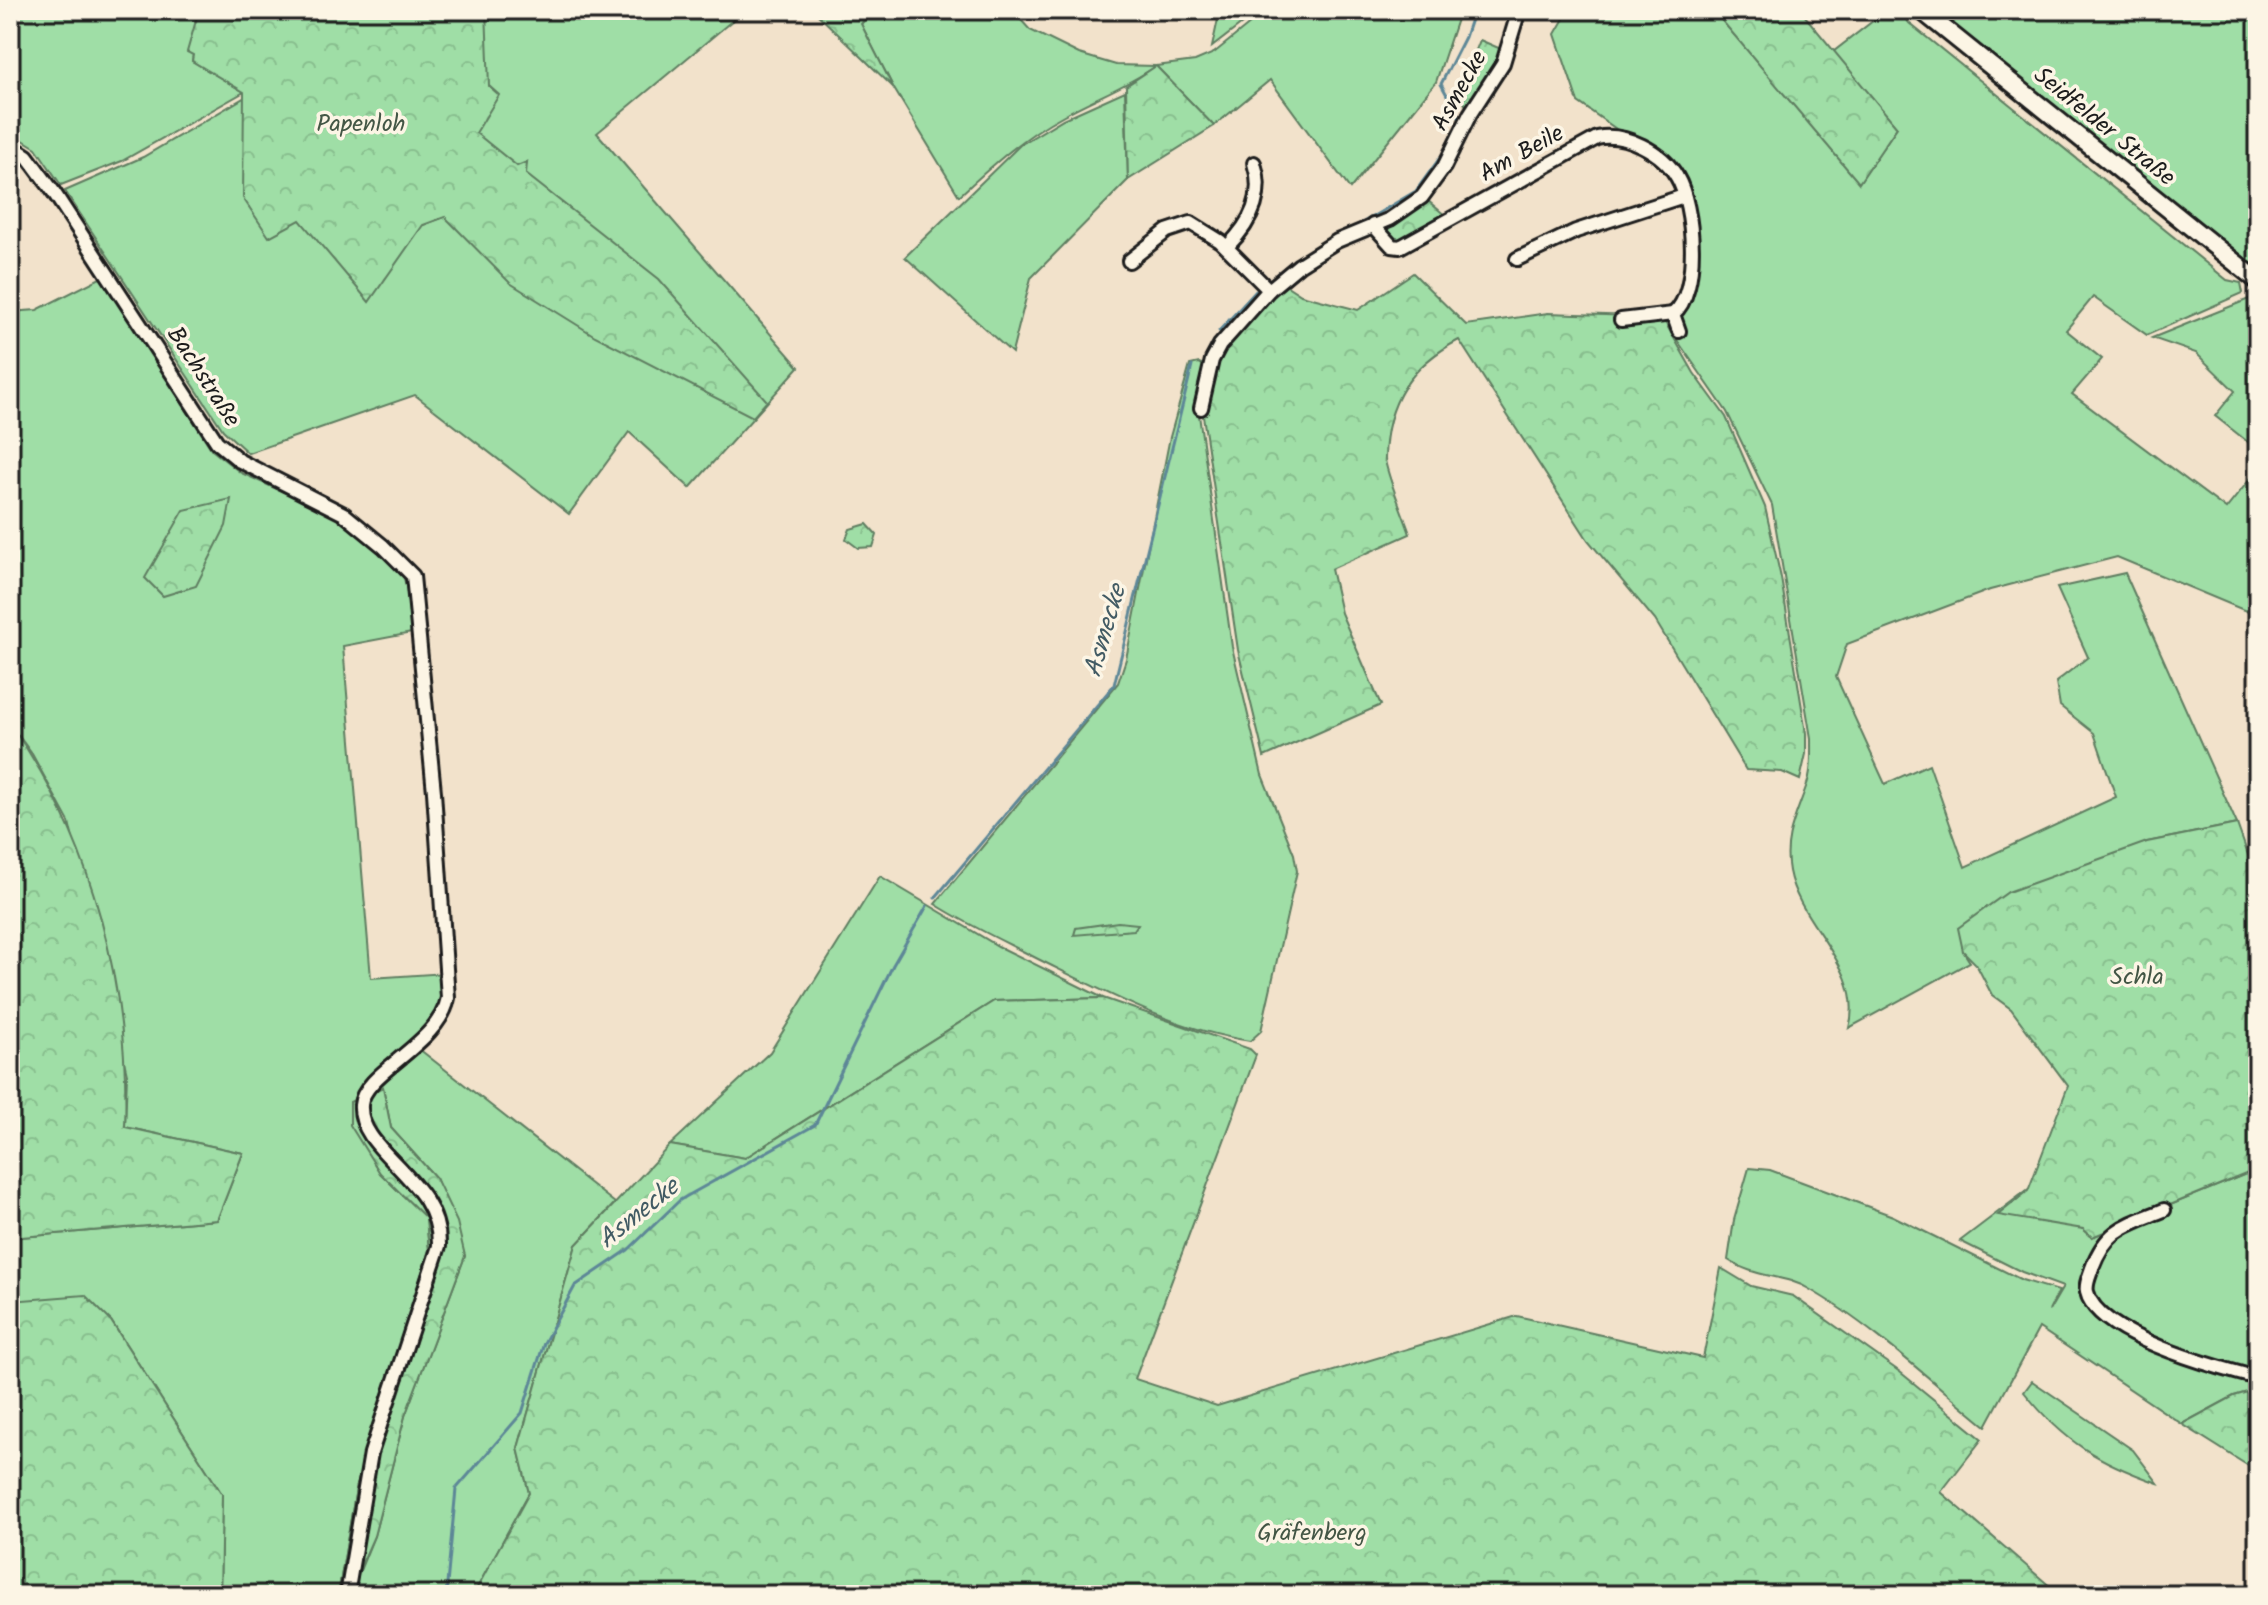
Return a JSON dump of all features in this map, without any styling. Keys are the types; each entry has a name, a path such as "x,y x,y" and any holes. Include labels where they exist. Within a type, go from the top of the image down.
{"main road":[{"name":"Seidfelder Straße","path":"1921,10 2258,281"}],"street":[{"name":"Asmecke","path":"1201,408 1212,360 1220,345 1269,290 1299,265 1337,241 1390,219 1422,197 1444,167 1470,114 1503,63 1519,10"},
{"name":"Am Beile","path":"1373,225 1392,246 1400,247 1597,138 1611,135 1627,138 1670,166 1684,196 1692,268 1683,303 1673,314"},
{"name":"Bachstraße","path":"10,145 27,156 53,191 217,442 240,461 344,514 413,576 434,792 448,998 440,1022 366,1090 361,1107 366,1126 376,1142 432,1207 437,1219 439,1246 371,1453 347,1595"},
{"path":"1227,247 1248,225 1254,210 1258,176 1254,163"},
{"path":"1517,259 1566,235 1684,196"},
{"path":"1129,261 1167,231 1184,223 1204,228 1269,290"},
{"path":"1621,320 1673,314 1679,331"},
{"path":"2164,1210 2122,1227 2102,1244 2087,1283 2091,1300 2108,1319 2156,1346 2258,1378"}],"green space":[{"path":"10,10 199,10 192,61 244,92 122,161 61,185 36,148 10,132"},
{"name":"Papenloh","path":"199,10 486,10 489,86 499,95 476,133 517,166 527,162 526,174 659,279 767,401 753,417 595,336 510,283 445,217 423,225 369,302 300,220 269,237 243,198 244,92 192,61 193,55 187,52"},
{"path":"479,10 745,10 597,133 799,367 690,488 629,432 569,514 415,395 248,453 223,430 65,191 143,157 247,96 303,218 405,232 452,214 514,224 527,162 474,187 459,61"},
{"path":"813,10 873,10 861,24 893,87"},
{"path":"873,10 986,10 1021,20 1030,30 1079,54 1116,65 1156,66 1034,133 959,196 893,87 861,24"},
{"path":"1220,10 1260,10 1212,47"},
{"path":"1267,10 1460,10 1436,82 1350,189 1270,80 1214,126 1156,66 1195,61 1214,53"},
{"path":"1569,10 1713,10 1859,182 1897,127 1833,52 1887,10 1900,10 1909,23 2227,280 2241,283 2243,293 2147,335 2093,297 2066,330 2102,359 2072,394 2226,509 2258,469 2258,616 2117,557 1990,590 1847,644 1836,677 1885,784 1929,764 1965,867 2116,797 2094,733 2060,706 2056,682 2088,657 2057,588 2125,573 2237,824 2147,842 1963,951 1970,962 1849,1028 1852,1006 1848,986 1840,966 1795,891 1789,871 1789,838 1809,775 1811,738 1772,505 1727,412 1668,327 1681,312 1693,275 1691,234 1680,174 1578,102 1555,34"},
{"path":"1713,10 1800,10 1897,127 1859,183"},
{"path":"1962,10 2258,10 2258,270 1950,27"},
{"path":"1480,40 1501,49 1482,93 1467,108 1459,93"},
{"path":"1156,66 1214,126 1128,180 1126,86"},
{"path":"1125,91 1128,180 1031,278 1012,353 905,257 1020,145 1063,119"},
{"path":"1427,200 1446,216 1395,242 1382,230"},
{"path":"1413,273 1466,325 1548,313 1662,317 1694,373 1726,417 1765,507 1781,578 1806,733 1806,754 1800,780 1782,772 1746,770 1655,620 1588,540 1459,340 1427,361 1415,374 1404,387 1390,419 1386,464 1410,534 1331,569 1341,613 1381,705 1264,757 1238,650 1202,409 1215,360 1281,282 1301,295 1358,310"},
{"path":"102,277 212,450 241,473 344,519 377,546 404,578 417,632 343,646 371,978 446,973 438,1020 364,1088 380,1173 426,1218 429,1250 356,1489 338,1595 220,1595 222,1494 111,1321 11,1301 10,1238 217,1220 243,1153 125,1127 127,1074 69,822 32,754 10,724 10,312 37,310"},
{"path":"2254,297 2258,302 2258,450 2215,416 2235,391 2196,353 2152,338"},
{"path":"1199,363 1208,367 1198,408 1232,647 1262,775 1294,854 1297,871 1261,1031 1250,1041 1195,1028 1141,1008 999,939 935,904 1118,683 1126,659 1170,437 1190,365"},
{"path":"231,499 226,526 196,586 163,596 145,578 184,510"},
{"path":"867,524 877,535 873,547 858,548 846,539 850,529"},
{"path":"10,724 39,768 63,816 84,865 100,916 121,1021 125,1127 243,1153 217,1220 10,1238"},
{"name":"Schla","path":"2237,824 2258,883 2258,1169 2092,1237 2083,1229 1998,1215 2028,1191 2068,1086 2011,1009 1992,995 1976,964 1963,951 1958,928 2008,892 2147,842"},
{"path":"880,876 998,946 1103,998 994,1001 745,1158 670,1145 770,1052"},
{"path":"1118,922 1138,924 1134,930 1074,935 1076,928"},
{"name":"Gräfenberg","path":"1103,998 1250,1049 1256,1055 1135,1379 1217,1406 1517,1316 1703,1358 1721,1268 1751,1286 1793,1296 1900,1372 1982,1439 1941,1492 2060,1595 479,1595 477,1588 529,1493 518,1448 576,1245 670,1145 745,1158 994,1001"},
{"path":"419,1049 615,1203 576,1245 518,1448 529,1493 477,1588 479,1595 350,1595 374,1536 405,1416 465,1256 436,1178 391,1128 383,1087 371,1093"},
{"path":"383,1087 391,1128 436,1178 457,1222 465,1256 405,1416 374,1536 348,1595 338,1595 356,1489 429,1250 426,1218 380,1173 350,1125 350,1102"},
{"path":"1749,1168 1770,1170 1893,1216 2022,1280 2059,1291 2049,1311 2063,1287 2022,1272 1960,1241 2035,1184 2092,1237 2258,1169 2258,1389 2234,1396 2182,1424 2039,1328 1986,1426 1900,1354 1832,1303 1799,1284 1749,1270 1728,1260 1734,1220"},
{"path":"10,1290 11,1301 85,1295 111,1321 222,1494 220,1595 10,1595"},
{"path":"2032,1381 2133,1450 2158,1483 2117,1467 2068,1437 2024,1392"},
{"path":"2258,1389 2258,1472 2182,1424 2234,1396"}],"waterway":[{"name":"Asmecke","path":"1355,227 1416,191 1445,151 1460,119 1441,84 1465,37 1474,10"},
{"name":"Asmecke","path":"1277,274 1293,262"},
{"name":"Asmecke","path":"1219,331 1256,291"},
{"name":"Asmecke","path":"935,898 1114,685 1192,366"},
{"name":"Asmecke","path":"446,1595 456,1489 522,1413 544,1343 575,1286 628,1250 680,1200 815,1125 893,965 927,906"}]}
